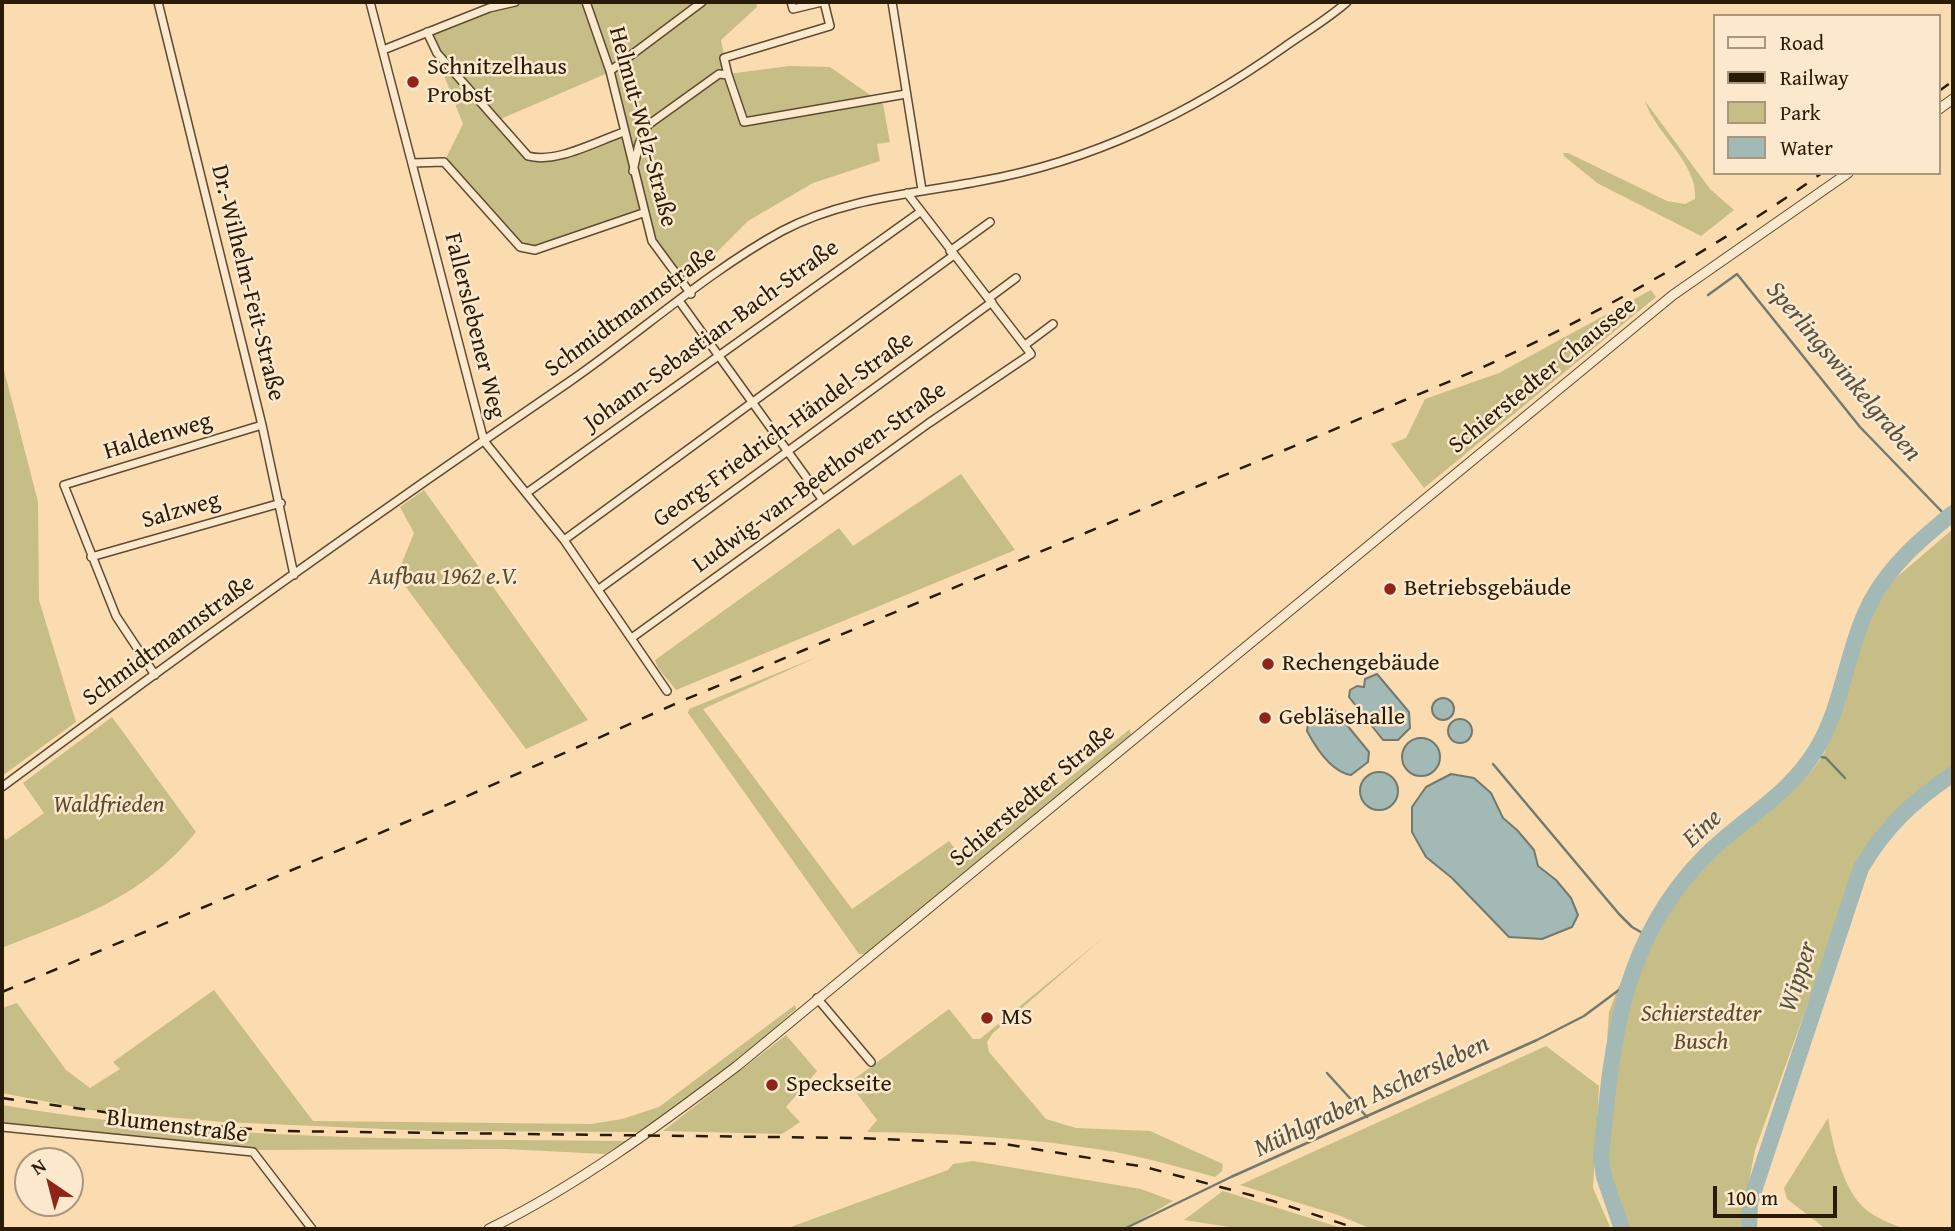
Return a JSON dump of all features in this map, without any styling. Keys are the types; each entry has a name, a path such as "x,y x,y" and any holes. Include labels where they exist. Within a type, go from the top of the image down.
{"street":[{"name":"Dr.-Wilhelm-Feit-Straße","path":"158,2 281,503 294,575"},
{"name":"Fallerslebener Weg","path":"370,2 484,441 528,492 564,540 633,636 667,691"},
{"path":"383,50 489,8 514,2"},
{"name":"Helmut-Welz-Straße","path":"586,2 610,71 652,241 691,294"},
{"path":"610,71 702,2"},
{"path":"791,2 793,9 823,2 830,26 724,58 744,122 906,94"},
{"path":"892,2 922,190"},
{"name":"Schmidtmannstraße","path":"2,788 294,575 785,230 849,204 984,181 1055,163 1137,135 1197,105 1347,2"},
{"path":"427,32 437,53 528,156 536,158 561,153 624,132"},
{"path":"633,171 639,144 648,125 719,74 728,75"},
{"path":"412,163 444,162 520,247 528,249 535,250 643,213"},
{"name":"Schierstedter Chaussee","path":"1274,622 1673,295 1845,175"},
{"path":"907,193 1025,345 1053,324"},
{"name":"Johann-Sebastian-Bach-Straße","path":"528,492 920,212"},
{"path":"564,540 754,403 990,222"},
{"name":"Georg-Friedrich-Händel-Straße","path":"599,589 1016,278"},
{"path":"680,302 822,499"},
{"name":"Ludwig-van-Beethoven-Straße","path":"633,636 822,499 1031,354 1025,345"},
{"name":"Haldenweg","path":"91,556 64,485 262,425"},
{"name":"Salzweg","path":"91,556 281,503"},
{"path":"91,556 116,616 155,675"},
{"name":"Schierstedter Straße","path":"489,1229 570,1184 673,1114 737,1066 1274,622"},
{"path":"817,998 871,1062"},
{"name":"Blumenstraße","path":"2,1127 253,1152 312,1229"}],"green space":[{"path":"512,2 756,2 757,7 721,40 728,74 789,66 830,67 883,104 890,142 877,144 880,161 813,183 748,221 684,285 652,241 643,213 535,250 520,247 444,162 463,124 427,32","holes":["610,72 624,132 570,151 536,158 521,150 496,121"]},
{"path":"1645,101 1710,189 1734,210 1701,236 1597,183 1564,156 1563,153 1568,153 1667,201 1685,204 1695,199 1690,173 1657,125"},
{"path":"1651,290 1656,297 1424,488 1391,444 1406,438 1425,399 1499,373"},
{"path":"2,362 38,502 39,600 76,722 2,776"},
{"path":"961,474 1015,550 676,690 658,668 655,660 839,528 853,546"},
{"name":"Aufbau 1962 e.V.","path":"424,490 588,720 526,749 397,575 414,533 400,507"},
{"name":"Schierstedter Busch","path":"1953,529 1953,779 1880,834 1856,870 1755,1150 1744,1207 1758,1229 1620,1229 1604,1176 1600,1142 1609,1012 1627,968 1650,924 1695,865 1727,837 1788,794 1814,767 1825,752 1860,623 1884,588"},
{"path":"817,657 703,709 852,909 949,841 965,862 1130,729 1131,735 866,954 859,954 688,713 689,709"},
{"name":"Waldfrieden","path":"112,717 196,832 153,874 107,904 2,948 2,834 6,840 44,813 23,783"},
{"path":"1103,938 993,1033 987,1042 989,1052 1046,1119 1076,1128 1150,1131 1223,1164 1222,1171 1215,1177 1127,1154 1084,1147 960,1135 867,1132 877,1120 849,1083 949,1009 973,1039 980,1039"},
{"path":"214,990 313,1121 591,1124 622,1119 659,1107 795,1005 796,1009 738,1061 640,1132 430,1131 223,1122 90,1110 2,1093 2,1008 17,1003 66,1070 90,1088 120,1069 113,1062"},
{"path":"786,1035 817,1071 786,1107 800,1122 782,1134 663,1131"},
{"path":"1546,1046 1599,1086 1593,1188 1611,1229 1372,1229 1338,1215 1240,1185"},
{"path":"2,1105 157,1126 235,1132 392,1138 627,1141 605,1154 505,1149 247,1150 2,1122"},
{"path":"1828,1118 1839,1164 1855,1197 1871,1214 1905,1229 1826,1229 1787,1199 1784,1188"},
{"path":"973,1161 1141,1189 1173,1201 1124,1229 785,1229 948,1170 953,1164"},
{"path":"1223,1191 1345,1229 1243,1229 1184,1220"}],"water":[{"path":"1377,674 1409,712 1410,728 1398,740 1383,740 1349,697 1350,690 1357,686 1364,687 1365,679"},
{"path":"1443,698 1451,701 1454,709 1451,717 1443,720 1435,717 1432,709 1435,701"},
{"path":"1333,708 1369,752 1368,762 1351,775 1331,764 1307,731 1308,724 1314,720 1322,721 1322,714"},
{"path":"1460,719 1468,723 1472,731 1468,739 1460,743 1452,739 1448,731 1452,723"},
{"path":"1421,738 1434,744 1440,757 1434,770 1421,776 1408,770 1402,757 1408,744"},
{"path":"1379,772 1392,778 1398,791 1392,804 1379,810 1366,804 1360,791 1366,778"},
{"path":"1451,774 1474,778 1491,793 1503,818 1534,850 1538,866 1556,880 1571,898 1578,915 1572,927 1542,939 1509,937 1452,878 1426,857 1412,832 1412,807 1426,787"}],"waterway":[{"name":"Sperlingswinkelgraben","path":"1708,295 1737,274 1860,427 1948,518"},
{"name":"Eine","path":"1622,1229 1604,1177 1601,1158 1616,1034 1638,958 1655,922 1677,888 1706,855 1779,794 1805,766 1833,714 1856,638 1871,601 1897,564 1953,513"},
{"path":"1813,755 1826,758 1845,778"},
{"path":"1493,764 1619,914 1632,927 1646,935"},
{"name":"Wipper","path":"1749,1229 1750,1203 1861,868 1901,815 1953,774"},
{"name":"Mühlgraben Aschersleben","path":"1124,1229 1231,1177 1537,1040 1584,1016 1627,984"},
{"path":"1327,1073 1367,1117"}],"railway":[{"path":"1941,90 1953,81"},
{"path":"2,992 456,801 684,700 1477,370 1654,279 1739,228 1819,175"},
{"path":"2,1098 198,1125 278,1131 855,1138 1004,1144 1145,1167 1273,1201 1358,1229"}],"place":[{"name":"Schnitzelhaus Probst","path":"413,82"},
{"name":"Betriebsgebäude","path":"1390,589"},
{"name":"Rechengebäude","path":"1268,664"},
{"name":"Gebläsehalle","path":"1265,718"},
{"name":"MS","path":"987,1018"},
{"name":"Speckseite","path":"772,1085"}]}
